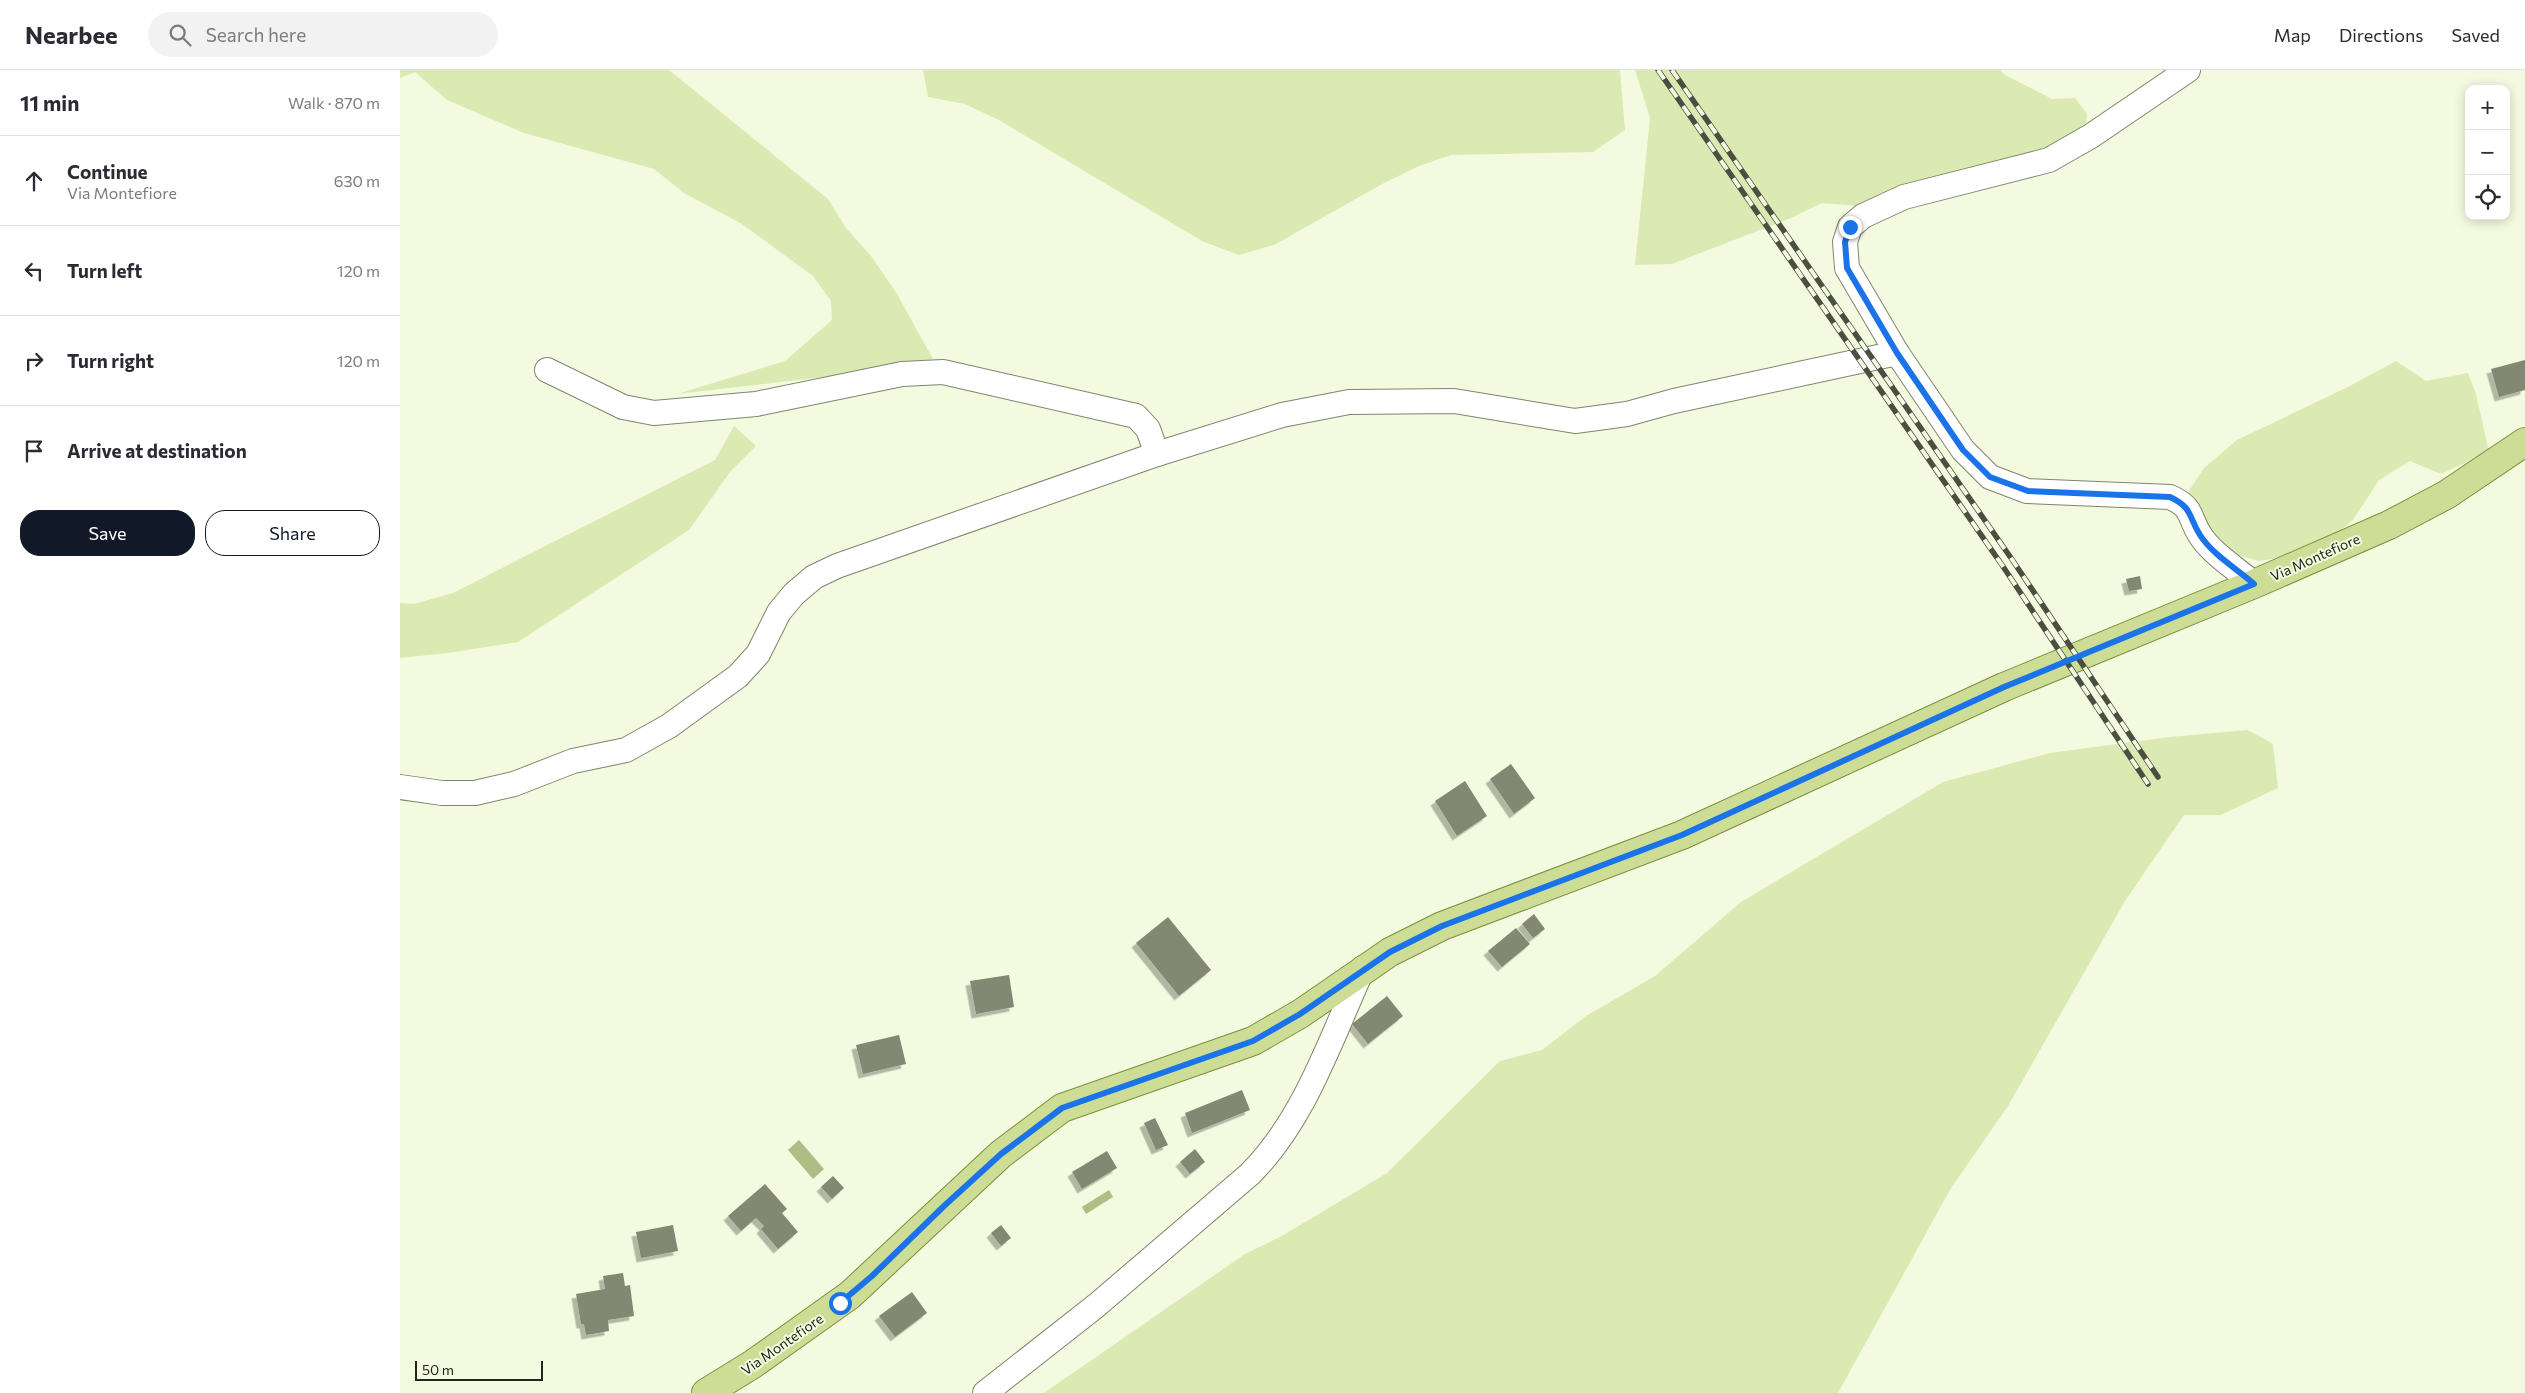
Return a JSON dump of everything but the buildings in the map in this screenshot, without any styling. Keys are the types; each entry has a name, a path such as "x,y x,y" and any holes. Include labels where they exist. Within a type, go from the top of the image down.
{"main road":[{"name":"Via Montefiore","path":"706,1393 754,1364 850,1295 1001,1154 1062,1108 1253,1041 1300,1014 1363,968 1442,926 1682,835 2004,687 2254,584 2416,511 2474,478 2525,442"}],"street":[{"path":"2188,70 2092,136 2049,160 1904,197 1863,216 1850,227 1845,242 1847,268 1897,353 1963,450 1990,477 2028,491 2170,497 2183,503 2191,512 2200,534 2254,584"},
{"path":"400,787 442,794 476,793 514,784 573,760 626,750 668,726 738,676 758,654 779,612 794,594 814,577 837,566 1157,454 1282,415 1349,402 1454,401 1575,421 1627,414 1674,400 1897,353"},
{"path":"547,370 623,407 654,413 756,404 902,374 943,372 1136,416 1148,429 1157,454"},
{"path":"985,1393 1097,1305 1250,1174 1266,1157 1298,1110 1363,968"}],"shaded area":[{"path":"400,70 669,70 828,199 846,228 871,256 897,294 933,359 841,375 677,394 785,361 832,320 831,301 813,276 742,224 684,193 654,169 524,133 447,100 415,72 400,78"},
{"path":"923,70 1620,70 1625,130 1593,152 1451,155 1419,166 1384,183 1274,245 1239,255 1202,241 999,120 965,104 928,97"},
{"path":"1635,70 2000,70 2005,75 2052,99 2075,98 2087,114 2086,129 2057,147 1870,207 1822,203 1791,218 1672,264 1635,265 1650,118"},
{"path":"2396,361 2426,381 2468,373 2476,394 2489,452 2441,474 2410,461 2379,480 2353,520 2315,551 2260,561 2236,555 2218,542 2187,494 2204,468 2237,440 2348,387"},
{"path":"734,426 756,446 730,472 689,530 518,642 400,658 400,603 414,604 453,593 715,460"},
{"path":"2248,730 2273,744 2278,788 2221,815 2184,815 2125,901 2008,1106 1951,1188 1838,1393 1044,1393 1245,1254 1280,1237 1387,1173 1500,1061 1542,1050 1586,1016 1655,976 1741,902 1943,782 2050,753 2170,737"},
{"path":"799,1140 824,1169 813,1179 788,1150"},
{"path":"1109,1190 1113,1197 1086,1214 1082,1207"}],"railway":[{"path":"1658,70 2002,565 2148,784"},
{"path":"1672,70 2011,558 2158,777"}],"route":[{"path":"840,1303 872,1276 1001,1154 1062,1108 1211,1057 1267,1035 1337,989 1363,968 1416,938 1442,926 1503,901 1682,835 1738,811 1768,795 2004,687 2254,584 2216,551 2200,534 2191,512 2183,503 2170,497 2028,491 1990,477 1963,450 1897,353 1847,268 1845,242 1850,227"}]}
